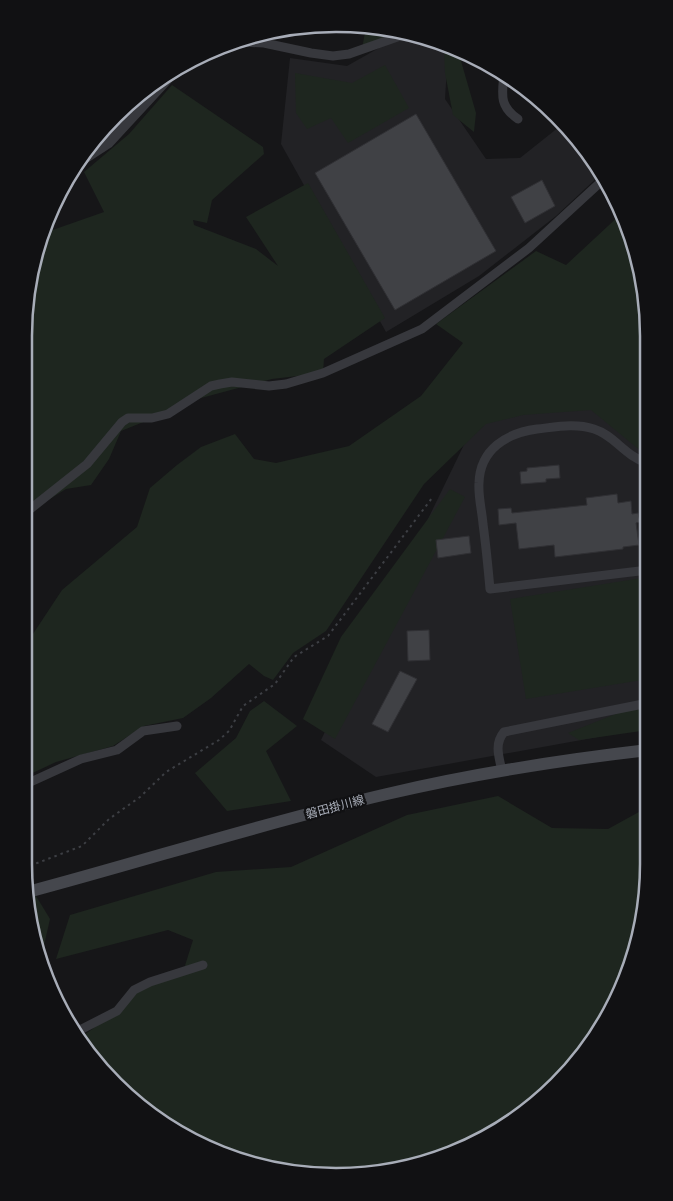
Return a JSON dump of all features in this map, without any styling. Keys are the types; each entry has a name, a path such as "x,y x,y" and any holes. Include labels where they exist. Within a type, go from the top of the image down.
{"main road":[{"name":"磐田掛川線","path":"34,890 387,794 502,771 640,751"}],"street":[{"path":"259,43 333,56 349,54 394,38"},
{"path":"503,83 502,93 504,104 508,112 518,119"},
{"path":"94,152 108,143 154,93"},
{"path":"32,508 87,464 122,422 128,418 152,418 168,414 211,386 232,382 269,386 286,384 323,373 422,329 528,248 599,184"},
{"path":"640,460 631,456 614,440 597,430 576,425 526,431 504,439 496,445 484,462 479,482 490,588 640,571"},
{"path":"502,771 497,748 504,732 640,705"},
{"path":"32,781 81,759 117,750 143,731 177,726"},
{"path":"82,1029 117,1011 134,990 150,982 204,965"}],"path":[{"path":"32,865 82,846 108,819 140,797 166,772 219,740 228,730 243,706 275,684 294,657 328,636 432,498"}],"shaded area":[{"path":"365,34 396,38 395,38 362,49"},
{"path":"396,38 448,54 445,99 486,159 520,158 557,128 578,151 596,179 556,216 479,276 386,332 281,144 290,58 347,66"},
{"path":"444,53 461,59 476,113 474,132 453,115 445,73"},
{"path":"385,65 409,108 348,143 331,118 307,129 296,113 295,73 352,83"},
{"path":"172,85 263,147 264,154 212,200 207,223 193,220 194,225 256,249 278,266 246,217 308,183 385,318 324,359 323,373 272,379 190,401 176,409 121,431 109,459 91,485 66,489 32,510 32,336 38,277 52,230 104,212 84,172 129,134"},
{"path":"616,218 630,258 638,297 640,317 640,450 591,410 523,415 486,424 424,484 326,631 293,653 273,680 264,676 249,664 211,698 183,718 144,726 113,746 56,762 32,773 32,635 62,590 137,527 150,488 201,447 235,434 254,459 276,463 349,446 421,396 463,343 436,324 536,251 566,265"},
{"path":"640,393 640,729 376,777 321,740 474,424 519,394"},
{"path":"450,489 465,497 335,739 303,719 341,637"},
{"path":"640,578 640,680 526,699 510,599"},
{"path":"264,701 297,726 266,751 291,801 227,811 195,773 236,738 250,711"},
{"path":"640,704 640,731 579,740 568,733"},
{"path":"498,796 552,828 608,829 640,811 640,884 638,904 630,943 617,981 600,1016 578,1050 522,1106 471,1137 415,1158 396,1163 356,1168 297,1166 277,1163 239,1152 184,1128 151,1106 136,1093 95,1050 85,1034 117,1011 148,979 183,972 193,940 168,930 56,959 70,915 216,872 291,867 407,815"},
{"path":"34,892 50,919 44,946 38,924"}],"building":[{"path":"416,114 496,251 395,310 315,173"},
{"path":"542,180 555,206 525,223 511,197"},
{"path":"559,465 560,478 546,479 546,482 521,484 520,472 527,471 527,468"},
{"path":"617,494 618,503 631,501 632,514 638,513 640,522 636,523 639,545 623,547 623,549 555,557 554,545 519,549 516,523 499,525 498,509 511,508 512,513 587,505 586,498"},
{"path":"469,536 471,553 438,558 436,540"},
{"path":"429,630 430,660 408,661 407,631"},
{"path":"400,671 417,679 388,732 372,724"}]}
